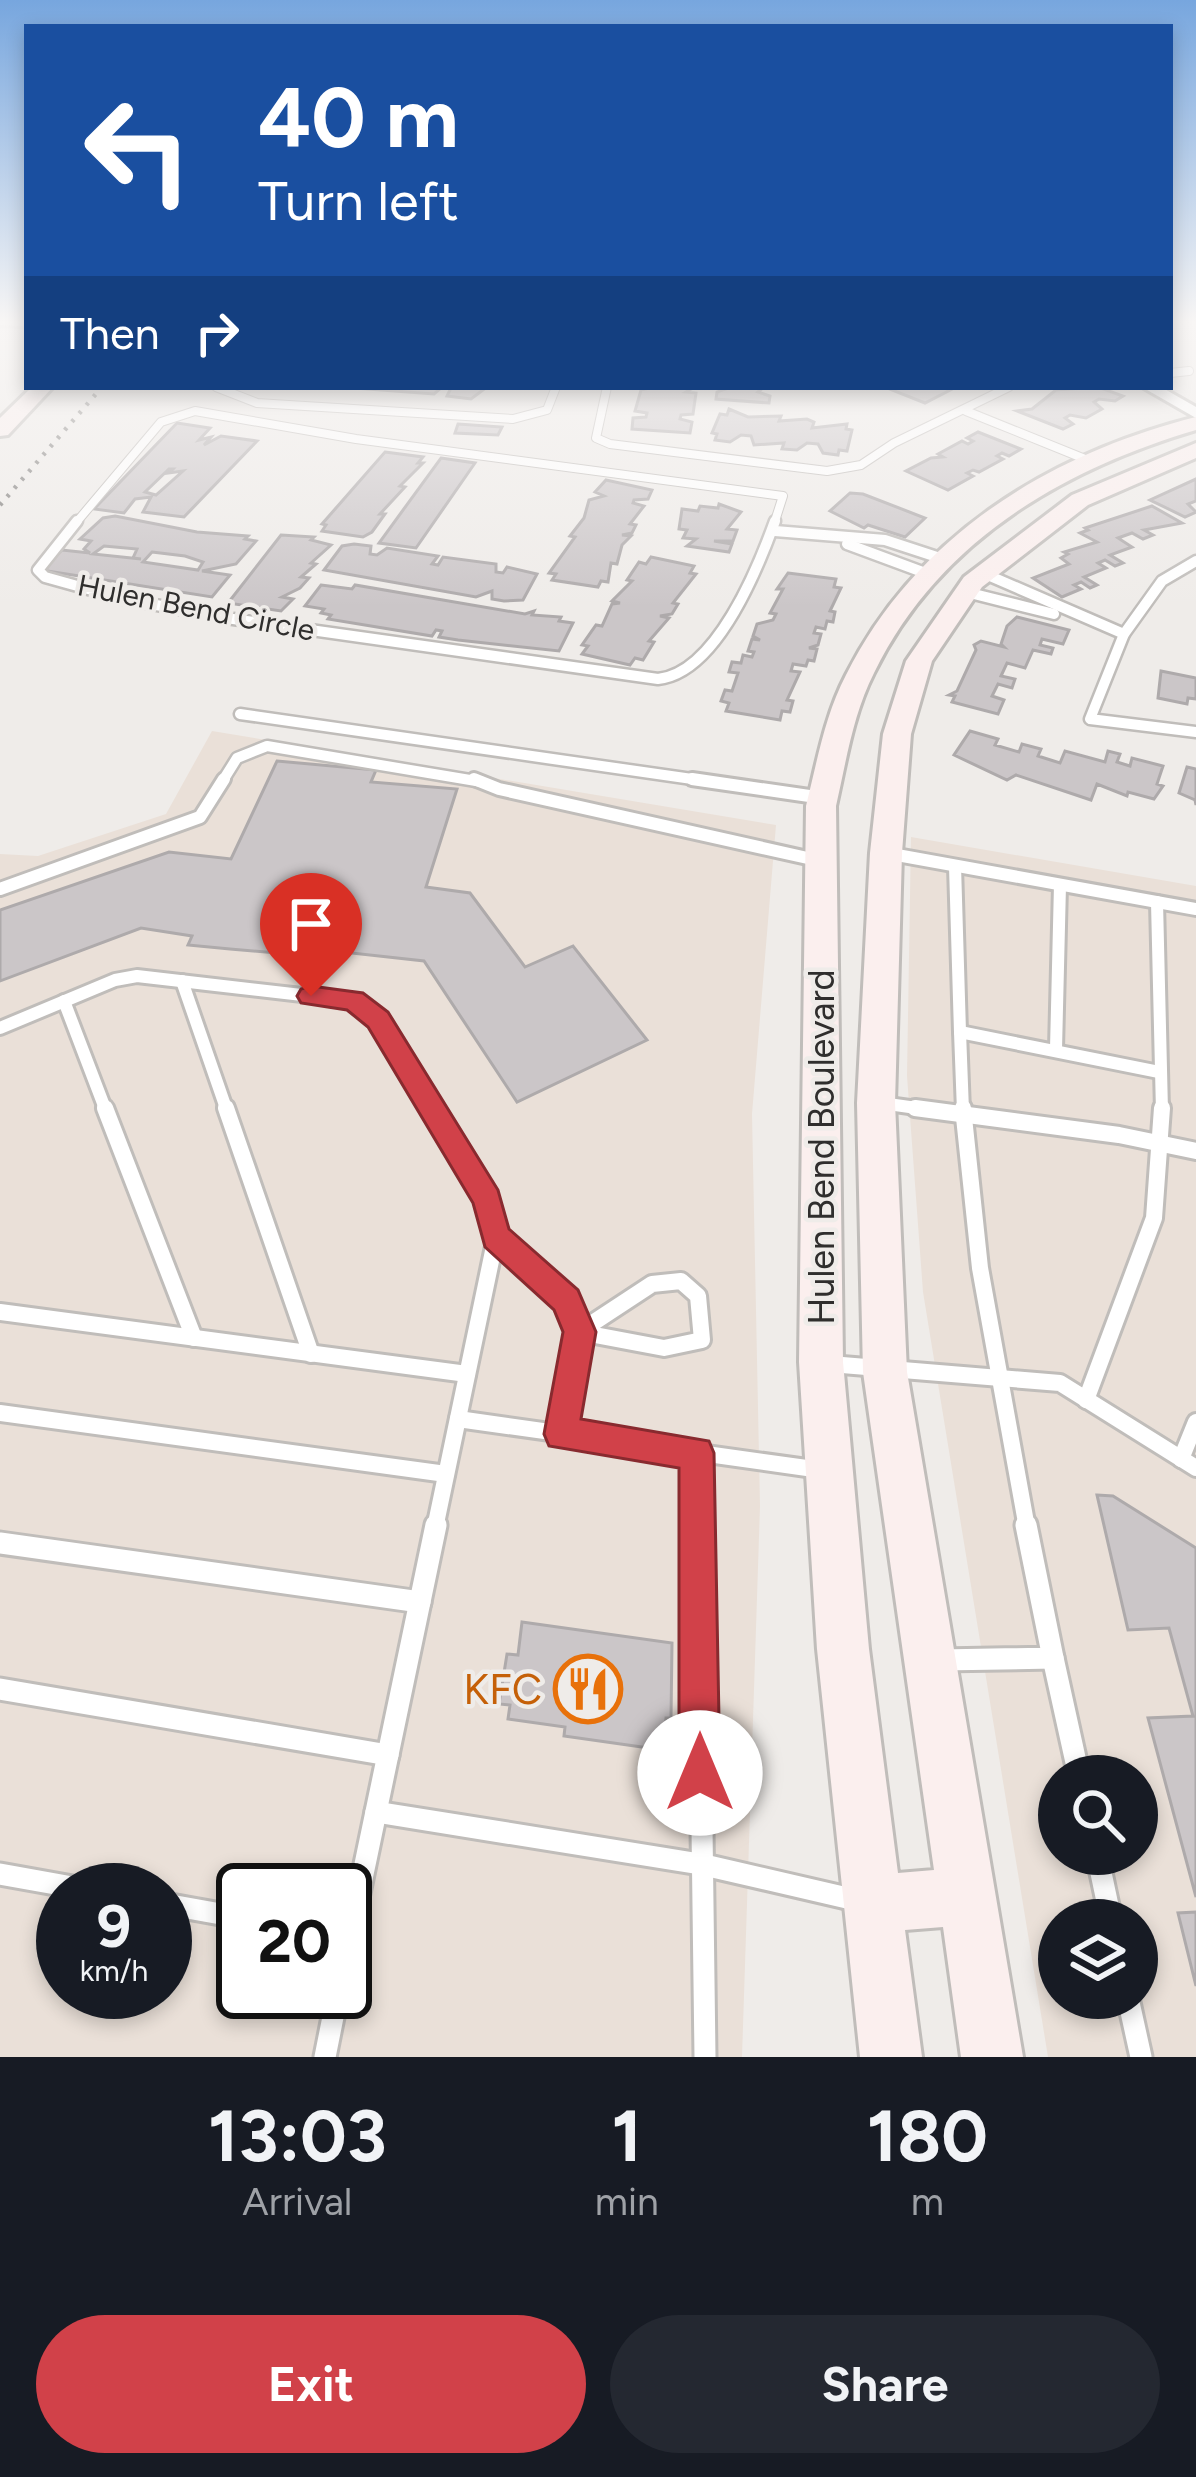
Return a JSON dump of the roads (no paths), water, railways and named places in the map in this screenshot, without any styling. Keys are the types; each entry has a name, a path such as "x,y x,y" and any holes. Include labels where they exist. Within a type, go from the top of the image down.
{"street":[{"name":"Hulen Bend Boulevard","path":"992,2057 885,1372 876,1102 886,853 897,734 919,661 954,574 1005,504 1085,459 1196,423"},
{"name":"Hulen Bend Boulevard","path":"891,2057 843,1649 821,1362 823,799 858,676 884,631 954,574 1080,500 1196,450"},
{"path":"873,1904 966,1896"}],"lane":[{"name":"Hulen Bend Circle","path":"183,415 161,422 38,570 53,580 124,599 226,618 634,678 670,678 708,651 775,531 783,496 356,439 218,415"},
{"path":"449,415 513,419 529,415"},
{"path":"601,415 596,438 610,444 826,471 861,465 894,443 955,415"},
{"path":"978,415 1085,459"},
{"path":"775,531 927,548 954,574 1082,620"},
{"path":"831,538 954,574 1124,634"},
{"path":"1196,561 1162,581 1124,634 1090,719 1196,732"},
{"path":"241,714 823,799"},
{"path":"0,890 200,817 237,758 267,746 469,777 499,789 821,860"},
{"path":"886,853 1196,909"},
{"path":"956,866 961,1114 998,1379 1074,1755"},
{"path":"1056,1049 1060,885"},
{"path":"1086,1400 1154,1218 1163,1143 1157,902"},
{"path":"0,1028 137,976 354,1001 367,1008 487,1199 496,1237 364,1863"},
{"path":"182,981 310,1354"},
{"path":"64,1000 194,1338"},
{"path":"960,1031 1160,1072"},
{"path":"876,1102 1196,1151"},
{"path":"496,1237 566,1300 579,1332 562,1434"},
{"path":"681,1280 698,1296 702,1340 664,1348 579,1332 652,1284 681,1280"},
{"path":"0,1312 467,1374"},
{"path":"821,1362 885,1372 1060,1383 1189,1463 1196,1422"},
{"path":"0,1413 446,1474"},
{"path":"458,1419 829,1472"},
{"path":"697,1453 705,2057"},
{"path":"0,1543 419,1602"},
{"path":"930,1660 1053,1658"},
{"path":"0,1690 388,1755"},
{"path":"376,1812 700,1864 873,1904"},
{"path":"0,1874 36,1880"},
{"path":"325,2057 333,2019"},
{"path":"1133,2019 1142,2057"}],"railway":[{"path":"0,505 78,415"}],"place":[{"name":"KFC","path":"588,1689"}]}
